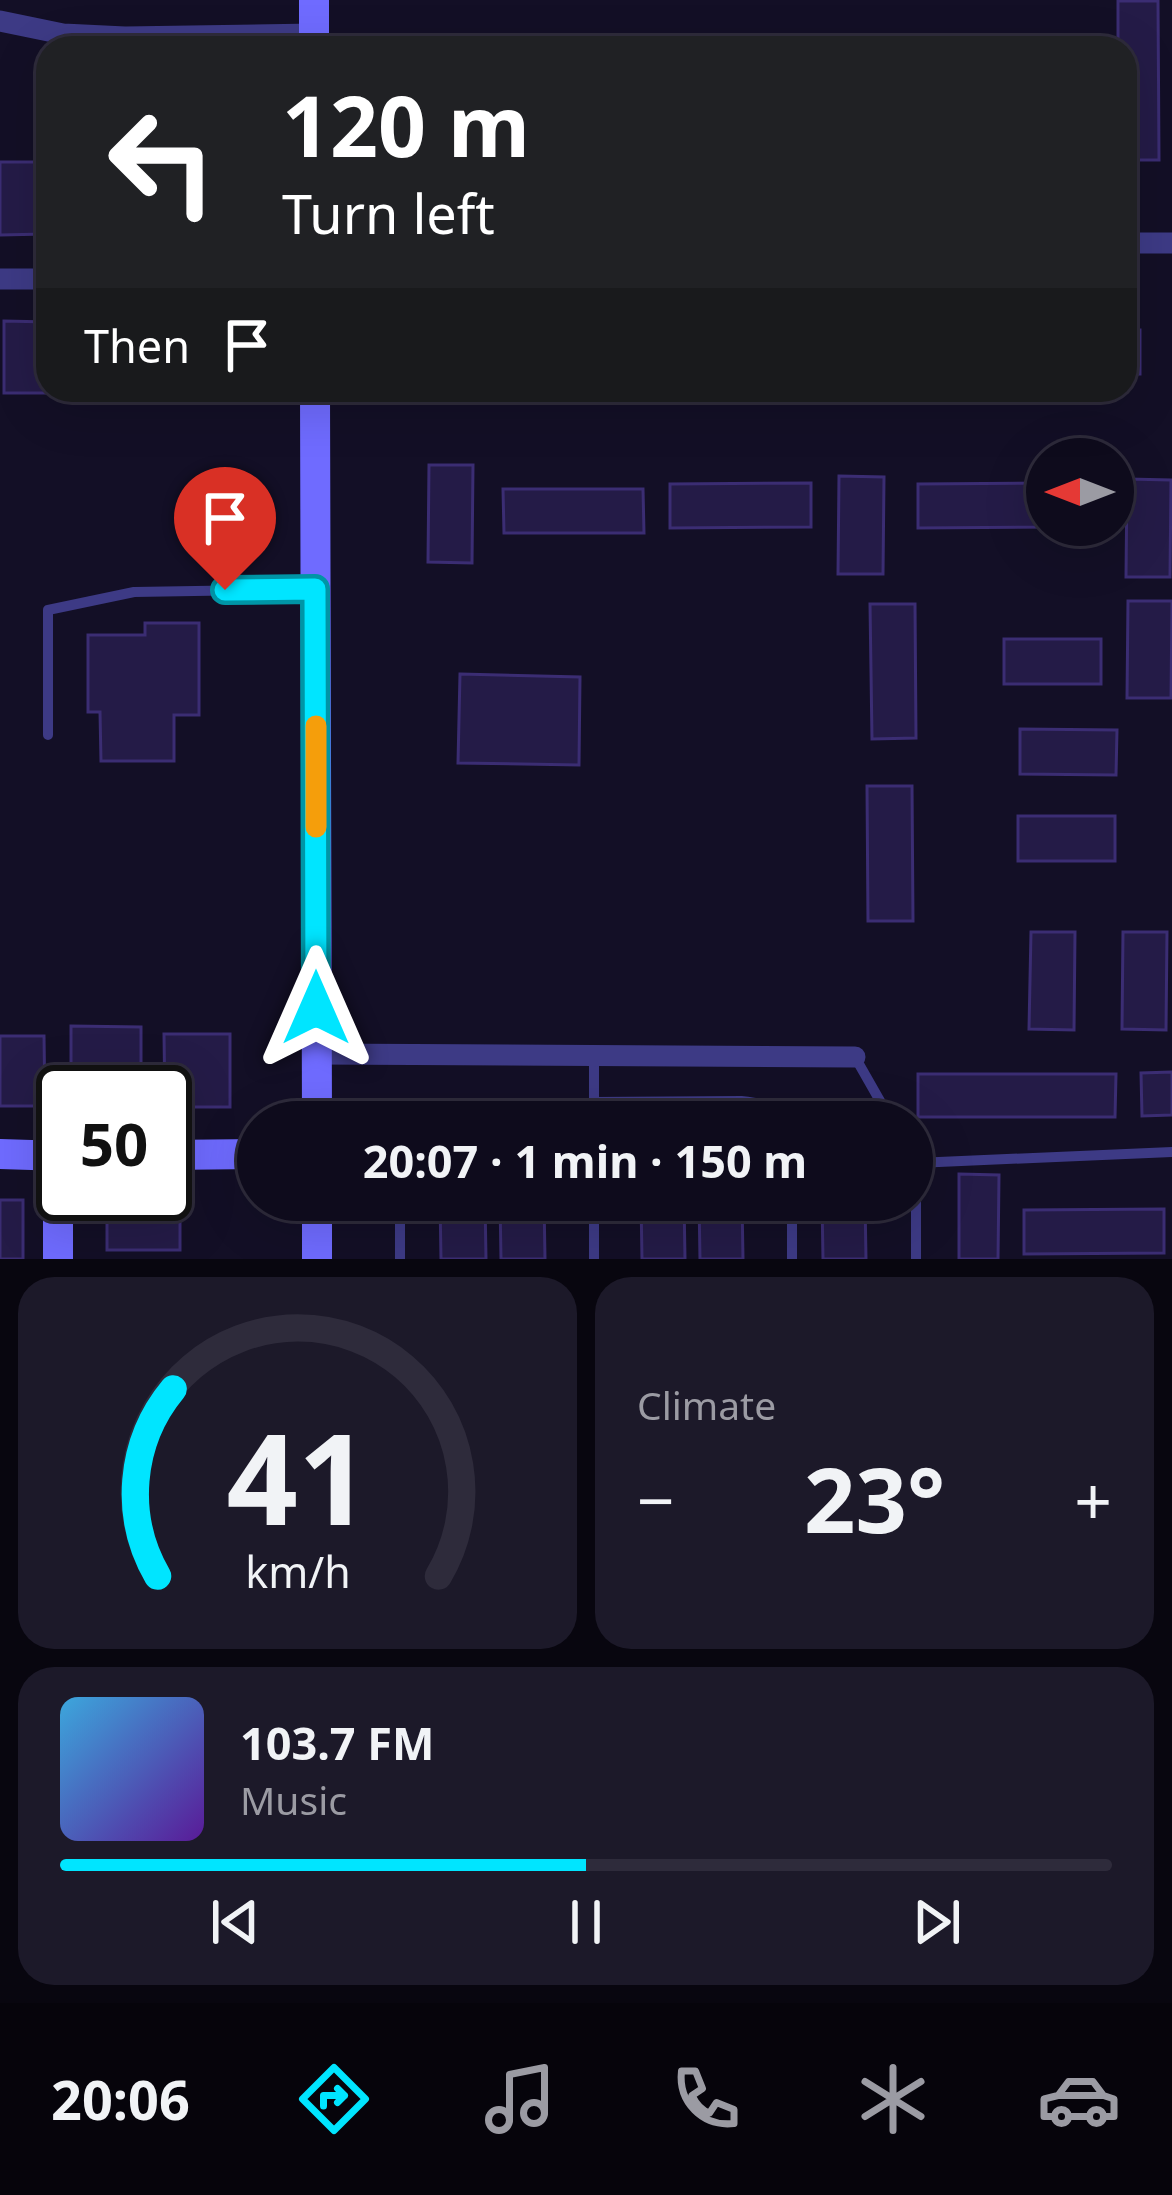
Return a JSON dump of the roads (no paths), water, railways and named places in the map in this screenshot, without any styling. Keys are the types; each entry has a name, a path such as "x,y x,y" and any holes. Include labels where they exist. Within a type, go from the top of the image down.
{"main road":[{"path":"314,0 314,36"},
{"path":"315,402 316,1101"},
{"path":"0,1154 36,1155"},
{"path":"192,1155 237,1154"},
{"path":"58,1259 59,1221"},
{"path":"317,1221 317,1259"}],"street":[{"path":"0,21 63,34 104,36"},
{"path":"1137,243 1172,243"},
{"path":"0,279 36,279"},
{"path":"316,1054 854,1057"}],"lane":[{"path":"48,735 48,610 134,592 315,589"},
{"path":"594,1055 594,1101"},
{"path":"854,1057 880,1101"},
{"path":"668,1101 747,1101"},
{"path":"933,1158 1172,1152"},
{"path":"400,1221 400,1259"},
{"path":"594,1221 594,1259"},
{"path":"792,1221 792,1259"},
{"path":"915,1221 916,1259"}]}
